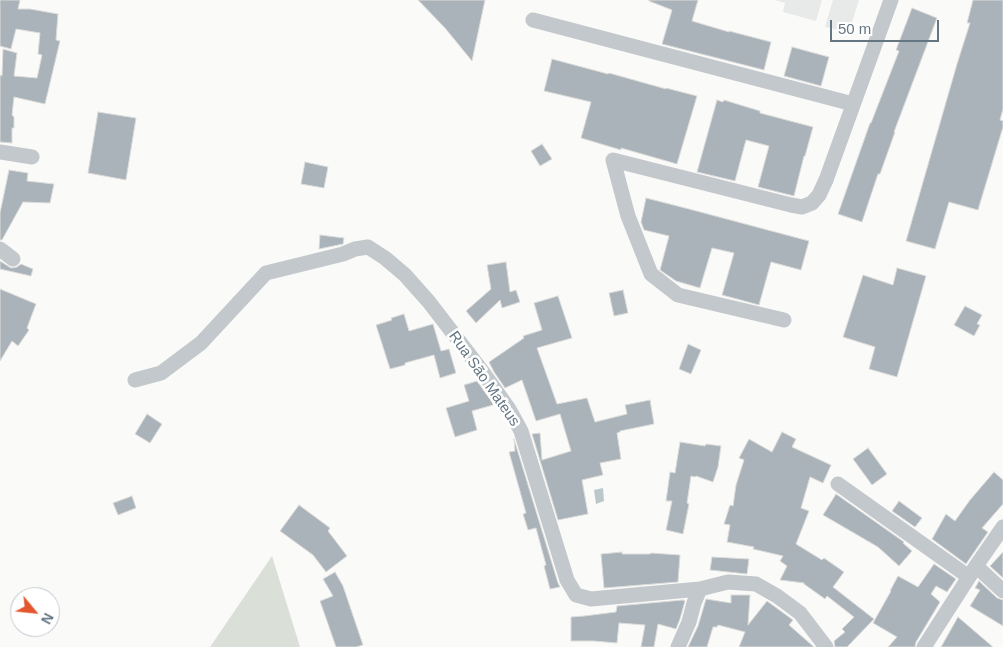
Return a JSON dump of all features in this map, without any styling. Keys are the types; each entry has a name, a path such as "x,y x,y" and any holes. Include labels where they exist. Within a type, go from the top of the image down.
{"street":[{"path":"784,320 678,295 651,274 628,216 614,160 791,205 802,207 812,203 819,195 891,0"},
{"path":"533,20 853,104"},
{"path":"0,152 32,157"},
{"name":"Rua São Mateus","path":"135,380 162,373 201,343 266,273 343,254 355,249 368,248 385,258 404,274 429,302 509,409 521,431 567,580 576,595 591,599 700,589 728,582 756,584 777,596 800,613 826,647"},
{"path":"0,249 13,259"},
{"path":"838,484 1003,591"},
{"path":"924,647 1003,527"},
{"path":"678,647 700,589"}],"shaded area":[{"path":"775,0 822,0 816,21 783,12 785,3"},
{"path":"833,0 859,0 849,32 825,27"},
{"path":"603,488 604,501 596,504 594,490"},
{"path":"272,556 300,647 210,647"}],"building":[{"path":"0,0 20,0 18,9 58,14 56,40 60,41 45,104 14,97 12,143 0,142 0,75 2,76 3,49 17,53 14,76 37,78 42,55 38,54 40,33 16,29 11,49 0,46"},
{"path":"418,0 485,0 472,61 445,28"},
{"path":"649,0 698,0 692,21 771,42 764,70 662,44 672,10"},
{"path":"973,0 1003,0 1003,109 1000,120 1003,121 1003,127 978,210 949,202 935,249 906,241 970,23 967,23"},
{"path":"912,8 937,18 880,174 878,174 862,222 838,214 870,123 899,51 896,50"},
{"path":"792,47 829,57 821,86 784,76"},
{"path":"552,59 697,96 677,164 581,138 591,102 544,91"},
{"path":"717,100 723,102 724,100 760,111 760,113 813,127 794,196 758,187 769,146 746,140 735,181 697,172"},
{"path":"98,112 136,118 126,180 88,173"},
{"path":"542,144 552,159 540,166 531,151"},
{"path":"305,162 328,167 324,188 301,184"},
{"path":"9,170 28,173 27,181 54,184 50,203 23,202 2,240 0,240 0,213"},
{"path":"646,198 809,241 801,270 771,262 759,305 722,295 734,253 712,248 700,288 676,281 660,270 669,236 644,230 641,222"},
{"path":"320,235 344,238 343,244 319,249"},
{"path":"0,261 11,268 21,264 33,269 31,276 0,269"},
{"path":"506,262 510,292 516,290 520,302 502,308 500,300 476,323 466,311 491,289 487,265"},
{"path":"897,268 926,276 897,377 869,369 875,347 843,337 863,275 893,285"},
{"path":"0,289 36,304 27,328 29,330 18,346 12,341 0,361"},
{"path":"623,290 628,313 614,316 609,293"},
{"path":"558,296 572,338 537,348 557,404 587,398 595,422 627,414 625,405 650,400 654,424 617,433 621,459 600,463 603,475 582,480 588,514 558,520 532,434 540,433 542,460 571,451 560,414 536,421 522,380 505,388 489,362 524,338 523,336 542,330 534,303"},
{"path":"965,306 982,315 977,324 980,325 974,336 954,325"},
{"path":"404,314 409,331 433,324 441,351 449,349 456,373 440,378 434,355 390,369 376,325"},
{"path":"688,344 701,350 691,374 679,369"},
{"path":"477,381 493,405 472,411 477,430 455,437 446,408 469,401 464,385"},
{"path":"147,414 162,424 150,443 135,434"},
{"path":"782,432 796,439 792,447 831,465 823,483 810,477 801,508 809,511 796,544 822,560 824,558 844,572 833,587 874,619 847,647 835,647 834,641 845,632 842,629 854,617 827,596 825,599 804,583 780,580 787,566 780,561 783,556 753,549 754,547 727,542 730,525 724,524 730,505 733,506 736,485 744,460 739,458 749,439 772,452"},
{"path":"514,439 560,587 550,589 536,528 528,530 523,514 526,513 509,452 515,451"},
{"path":"680,442 705,446 706,444 721,446 718,467 713,482 691,476 687,503 689,504 683,534 666,530 672,501 666,501 670,472 675,473"},
{"path":"868,448 887,474 872,485 853,459"},
{"path":"994,472 1003,480 1003,504 982,528 988,532 966,564 932,539 946,514 955,521"},
{"path":"836,494 904,542 912,551 899,566 878,547 823,515"},
{"path":"132,496 136,508 118,515 113,503"},
{"path":"899,501 922,518 915,527 892,511"},
{"path":"299,505 330,528 328,531 347,556 326,572 313,555 280,531"},
{"path":"622,552 622,554 680,555 678,582 604,588 601,554"},
{"path":"1003,552 1003,578 990,566"},
{"path":"712,557 749,559 747,574 710,570"},
{"path":"934,564 956,579 947,592 936,586 931,594 940,602 916,642 915,647 888,647 897,637 873,623 898,576 918,587"},
{"path":"335,572 343,586 363,645 336,647 320,601 333,596 323,579"},
{"path":"979,581 997,598 1003,600 1003,626 970,606 980,590 975,588"},
{"path":"731,595 750,595 748,625 767,601 793,620 789,625 814,647 739,647 745,632 718,625 713,627 707,647 688,647 698,626 706,599 731,603"},
{"path":"685,601 676,629 658,624 654,647 641,647 645,625 619,623 617,643 571,641 571,617 616,612 617,606"},
{"path":"958,617 993,647 941,647"}]}
